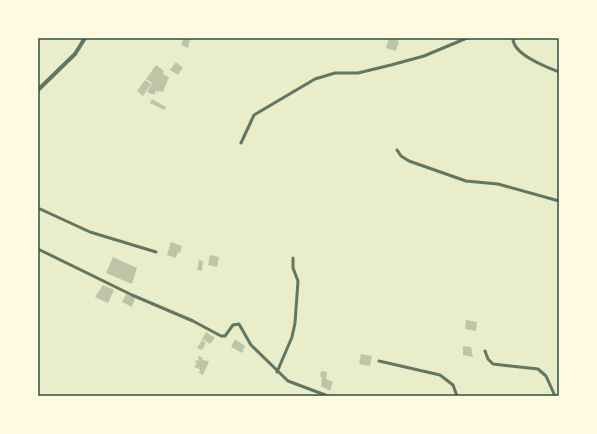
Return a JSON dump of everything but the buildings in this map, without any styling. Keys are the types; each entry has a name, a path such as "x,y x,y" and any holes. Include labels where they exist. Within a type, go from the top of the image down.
{"street":[{"path":"38,89 75,54 85,38"},
{"path":"241,144 254,115 315,79 335,73 358,73 391,65 424,56 466,38"},
{"path":"513,38 514,46 521,52 547,68 559,72"},
{"path":"397,150 401,156 409,161 466,181 498,184 559,201"},
{"path":"38,208 90,232 156,252"},
{"path":"38,249 132,295 193,321 221,336 225,336 233,325 239,324 252,345 277,372 288,381 328,396"},
{"path":"277,372 292,337 295,323 298,281 293,268 293,258"},
{"path":"485,351 488,359 493,364 538,369 542,372 554,396"},
{"path":"379,361 440,375 453,384 457,396"}]}
